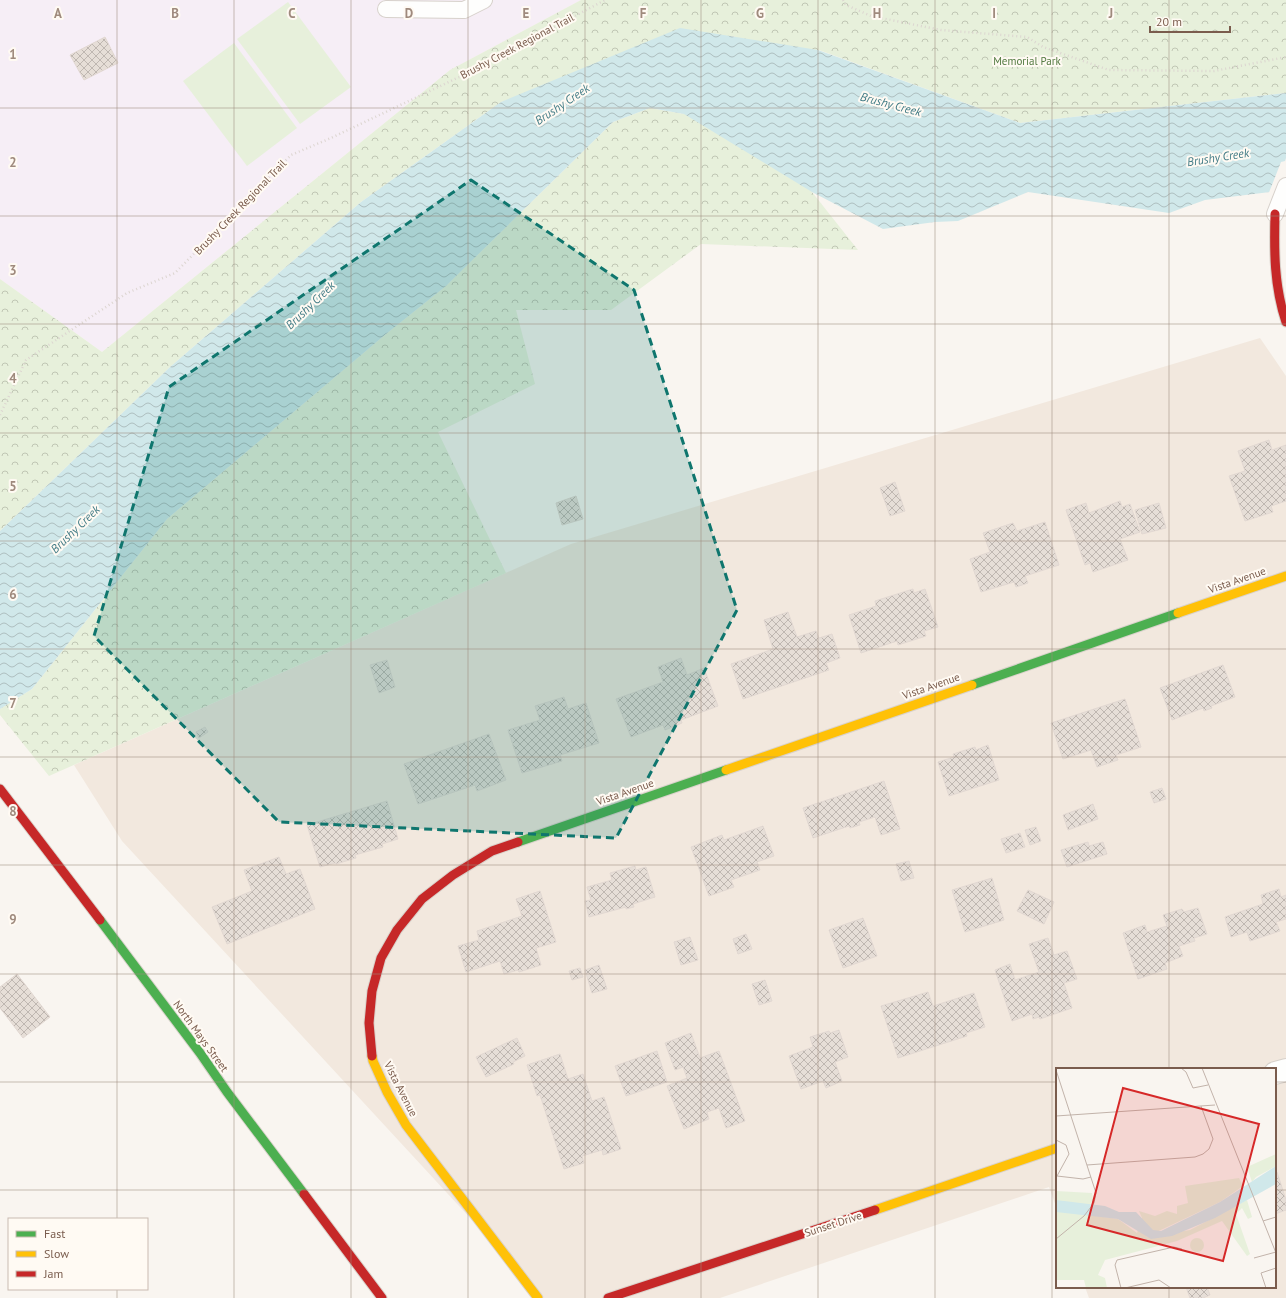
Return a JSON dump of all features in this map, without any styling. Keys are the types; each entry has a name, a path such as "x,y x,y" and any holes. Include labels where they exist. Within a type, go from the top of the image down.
{"street":[{"path":"1275,214 1274,266 1280,305 1286,322"},
{"name":"Vista Avenue","path":"538,1298 406,1125 386,1092 373,1061 369,1023 372,991 381,958 396,930 422,899 453,875 492,851 1286,576"},
{"name":"North Mays Street","path":"0,789 200,1053 227,1092 382,1298"},
{"path":"1276,1074 1286,1070"},
{"name":"Sunset Drive","path":"608,1298 1056,1148"}],"lane":[{"path":"386,9 464,10 484,0"},
{"path":"1275,214 1286,186"}],"path":[{"name":"Brushy Creek Regional Trail","path":"0,415 26,360 127,293 175,273 291,155 331,138 474,70 605,0"},
{"path":"843,0 846,5 871,16 941,30 1028,37 1043,47 1109,70 1214,71 1286,57"}],"highlighted area":[{"path":"471,180 634,290 737,610 616,838 279,822 94,636 169,387"}],"shaded area":[{"path":"0,0 581,0 450,70 102,352 0,279"},
{"path":"1260,338 1286,376 1286,1298 1089,1298 1085,1288 1276,1288 1276,1068 1056,1068 1056,1206 1049,1187 720,1298 544,1298 122,841 74,765 571,544"}],"green space":[{"name":"Memorial Park","path":"581,0 1286,0 1286,93 1020,123 819,50 812,192 858,250 701,244 611,310 516,310 535,384 438,432 506,573 49,776 0,715 0,709 32,689 167,519 386,334 446,286 613,122 650,108 684,114 735,36 501,102 361,202 170,367 0,531 0,279 102,352 450,70"},
{"path":"288,2 351,87 300,124 237,39"},
{"path":"234,43 297,128 247,166 183,81"}],"water":[{"name":"Brushy Creek","path":"680,28 818,50 1020,123 1286,93 1286,190 1205,200 1169,213 1028,192 958,221 935,222 883,229 812,192 684,114 650,108 613,122 446,286 386,334 167,519 32,689 0,709 0,531 170,367 361,202 501,102"}],"pier":[{"path":"1286,158 1286,192 1268,195 1281,162 1285,161"}],"building":[{"path":"105,37 118,63 84,80 70,55"},
{"path":"1269,440 1272,450 1286,445 1286,501 1271,506 1273,512 1245,521 1229,476 1245,471 1238,451"},
{"path":"895,482 905,511 890,516 880,488"},
{"path":"576,496 583,519 562,525 556,503"},
{"path":"1120,501 1122,507 1130,504 1140,532 1120,539 1128,560 1093,572 1090,563 1085,565 1066,510 1086,503 1089,513"},
{"path":"1159,503 1166,528 1142,534 1135,510"},
{"path":"1045,522 1059,565 1025,576 1028,583 1016,587 1014,582 981,592 970,559 990,552 983,533 1013,523 1017,531"},
{"path":"913,589 914,593 925,589 938,627 924,631 926,636 898,645 897,641 861,653 849,615 876,606 875,601"},
{"path":"788,612 797,637 816,631 819,638 832,634 840,658 826,663 829,670 743,699 731,664 773,649 764,620"},
{"path":"681,658 687,675 704,668 718,706 681,720 682,723 665,730 663,725 631,737 616,699 663,682 658,667"},
{"path":"387,660 395,687 379,693 370,665"},
{"path":"1223,665 1235,697 1211,706 1212,708 1204,711 1203,708 1172,720 1160,688"},
{"path":"564,697 568,709 586,703 599,743 560,755 562,761 522,773 508,730 540,720 535,706"},
{"path":"1125,699 1141,747 1116,755 1118,760 1097,767 1091,750 1063,759 1051,723"},
{"path":"205,727 208,732 199,738 196,732"},
{"path":"489,734 506,780 477,791 475,785 418,804 404,764"},
{"path":"988,745 999,780 949,796 938,762 954,757 953,754 975,747 976,750"},
{"path":"884,781 900,829 881,835 875,817 859,822 860,825 850,828 849,826 813,838 803,808"},
{"path":"1162,788 1166,799 1154,803 1150,792"},
{"path":"387,801 398,839 382,844 383,847 355,855 356,858 320,867 307,825"},
{"path":"1093,804 1098,819 1068,830 1063,815"},
{"path":"763,826 774,856 757,862 760,870 731,880 734,887 709,896 691,847 722,835 724,840"},
{"path":"1036,827 1041,841 1030,845 1025,830"},
{"path":"1020,833 1025,847 1006,853 1001,839"},
{"path":"1088,842 1089,846 1103,842 1107,854 1067,867 1061,850"},
{"path":"279,857 286,874 300,869 315,909 227,944 212,907 252,891 244,870"},
{"path":"909,861 914,878 901,881 896,864"},
{"path":"635,866 636,870 646,867 655,897 633,904 634,907 626,909 626,907 589,917 585,901 591,900 587,887 612,880 610,873"},
{"path":"992,878 1004,920 965,932 952,890"},
{"path":"1279,889 1281,897 1286,895 1286,919 1276,922 1280,931 1250,941 1247,932 1231,937 1225,917 1263,904 1261,895"},
{"path":"1028,890 1054,902 1044,924 1017,911"},
{"path":"540,891 556,942 536,948 541,965 519,972 518,970 504,974 500,961 466,972 458,946 479,940 477,931 522,916 516,899"},
{"path":"1198,908 1207,934 1194,938 1195,941 1179,946 1183,956 1165,963 1167,969 1138,979 1123,933 1145,925 1147,932 1167,926 1163,915 1182,909 1184,912"},
{"path":"863,918 877,956 843,968 829,930"},
{"path":"746,934 752,949 738,954 733,939"},
{"path":"690,937 698,960 681,965 674,942"},
{"path":"1048,938 1054,955 1067,951 1077,979 1064,983 1072,1008 1040,1019 1039,1017 1033,1019 1032,1014 1012,1021 995,970 1010,964 1015,980 1039,972 1029,944"},
{"path":"599,965 607,989 592,993 585,970"},
{"path":"580,968 583,977 572,980 569,971"},
{"path":"17,974 50,1017 23,1038 0,1008 0,987"},
{"path":"765,980 772,1001 759,1005 752,984"},
{"path":"928,992 933,1006 974,993 985,1027 966,1033 967,1036 898,1058 881,1006"},
{"path":"839,1030 848,1057 835,1062 842,1081 826,1088 823,1081 801,1089 789,1056 813,1047 810,1037 829,1031 830,1033"},
{"path":"691,1033 700,1058 719,1051 745,1121 726,1128 719,1108 707,1112 709,1119 684,1129 667,1086 687,1078 683,1067 675,1070 665,1043"},
{"path":"517,1038 525,1056 513,1062 514,1064 486,1077 476,1057"},
{"path":"657,1051 667,1082 626,1096 615,1066"},
{"path":"560,1054 568,1079 583,1074 592,1101 604,1097 621,1149 603,1155 602,1150 582,1156 584,1163 564,1169 540,1095 537,1096 527,1065"},
{"path":"1276,1172 1286,1200 1286,1210 1276,1214"},
{"path":"1186,1288 1207,1288 1210,1295 1203,1298 1190,1298"}],"traffic: fast":[{"path":"972,685 1178,613"},
{"path":"518,842 726,770"},
{"path":"100,920 304,1194"}],"traffic: slow":[{"path":"1178,613 1286,576"},
{"path":"726,770 972,685"},
{"path":"372,1056 387,1092 406,1125 538,1298"},
{"path":"875,1210 1056,1148"}],"traffic: jam":[{"path":"1275,214 1275,255 1277,282 1286,322"},
{"path":"0,789 100,920"},
{"path":"372,1056 369,1023 372,991 381,958 397,930 422,899 453,875 492,851 518,842"},
{"path":"304,1194 382,1298"},
{"path":"608,1298 875,1210"}]}
